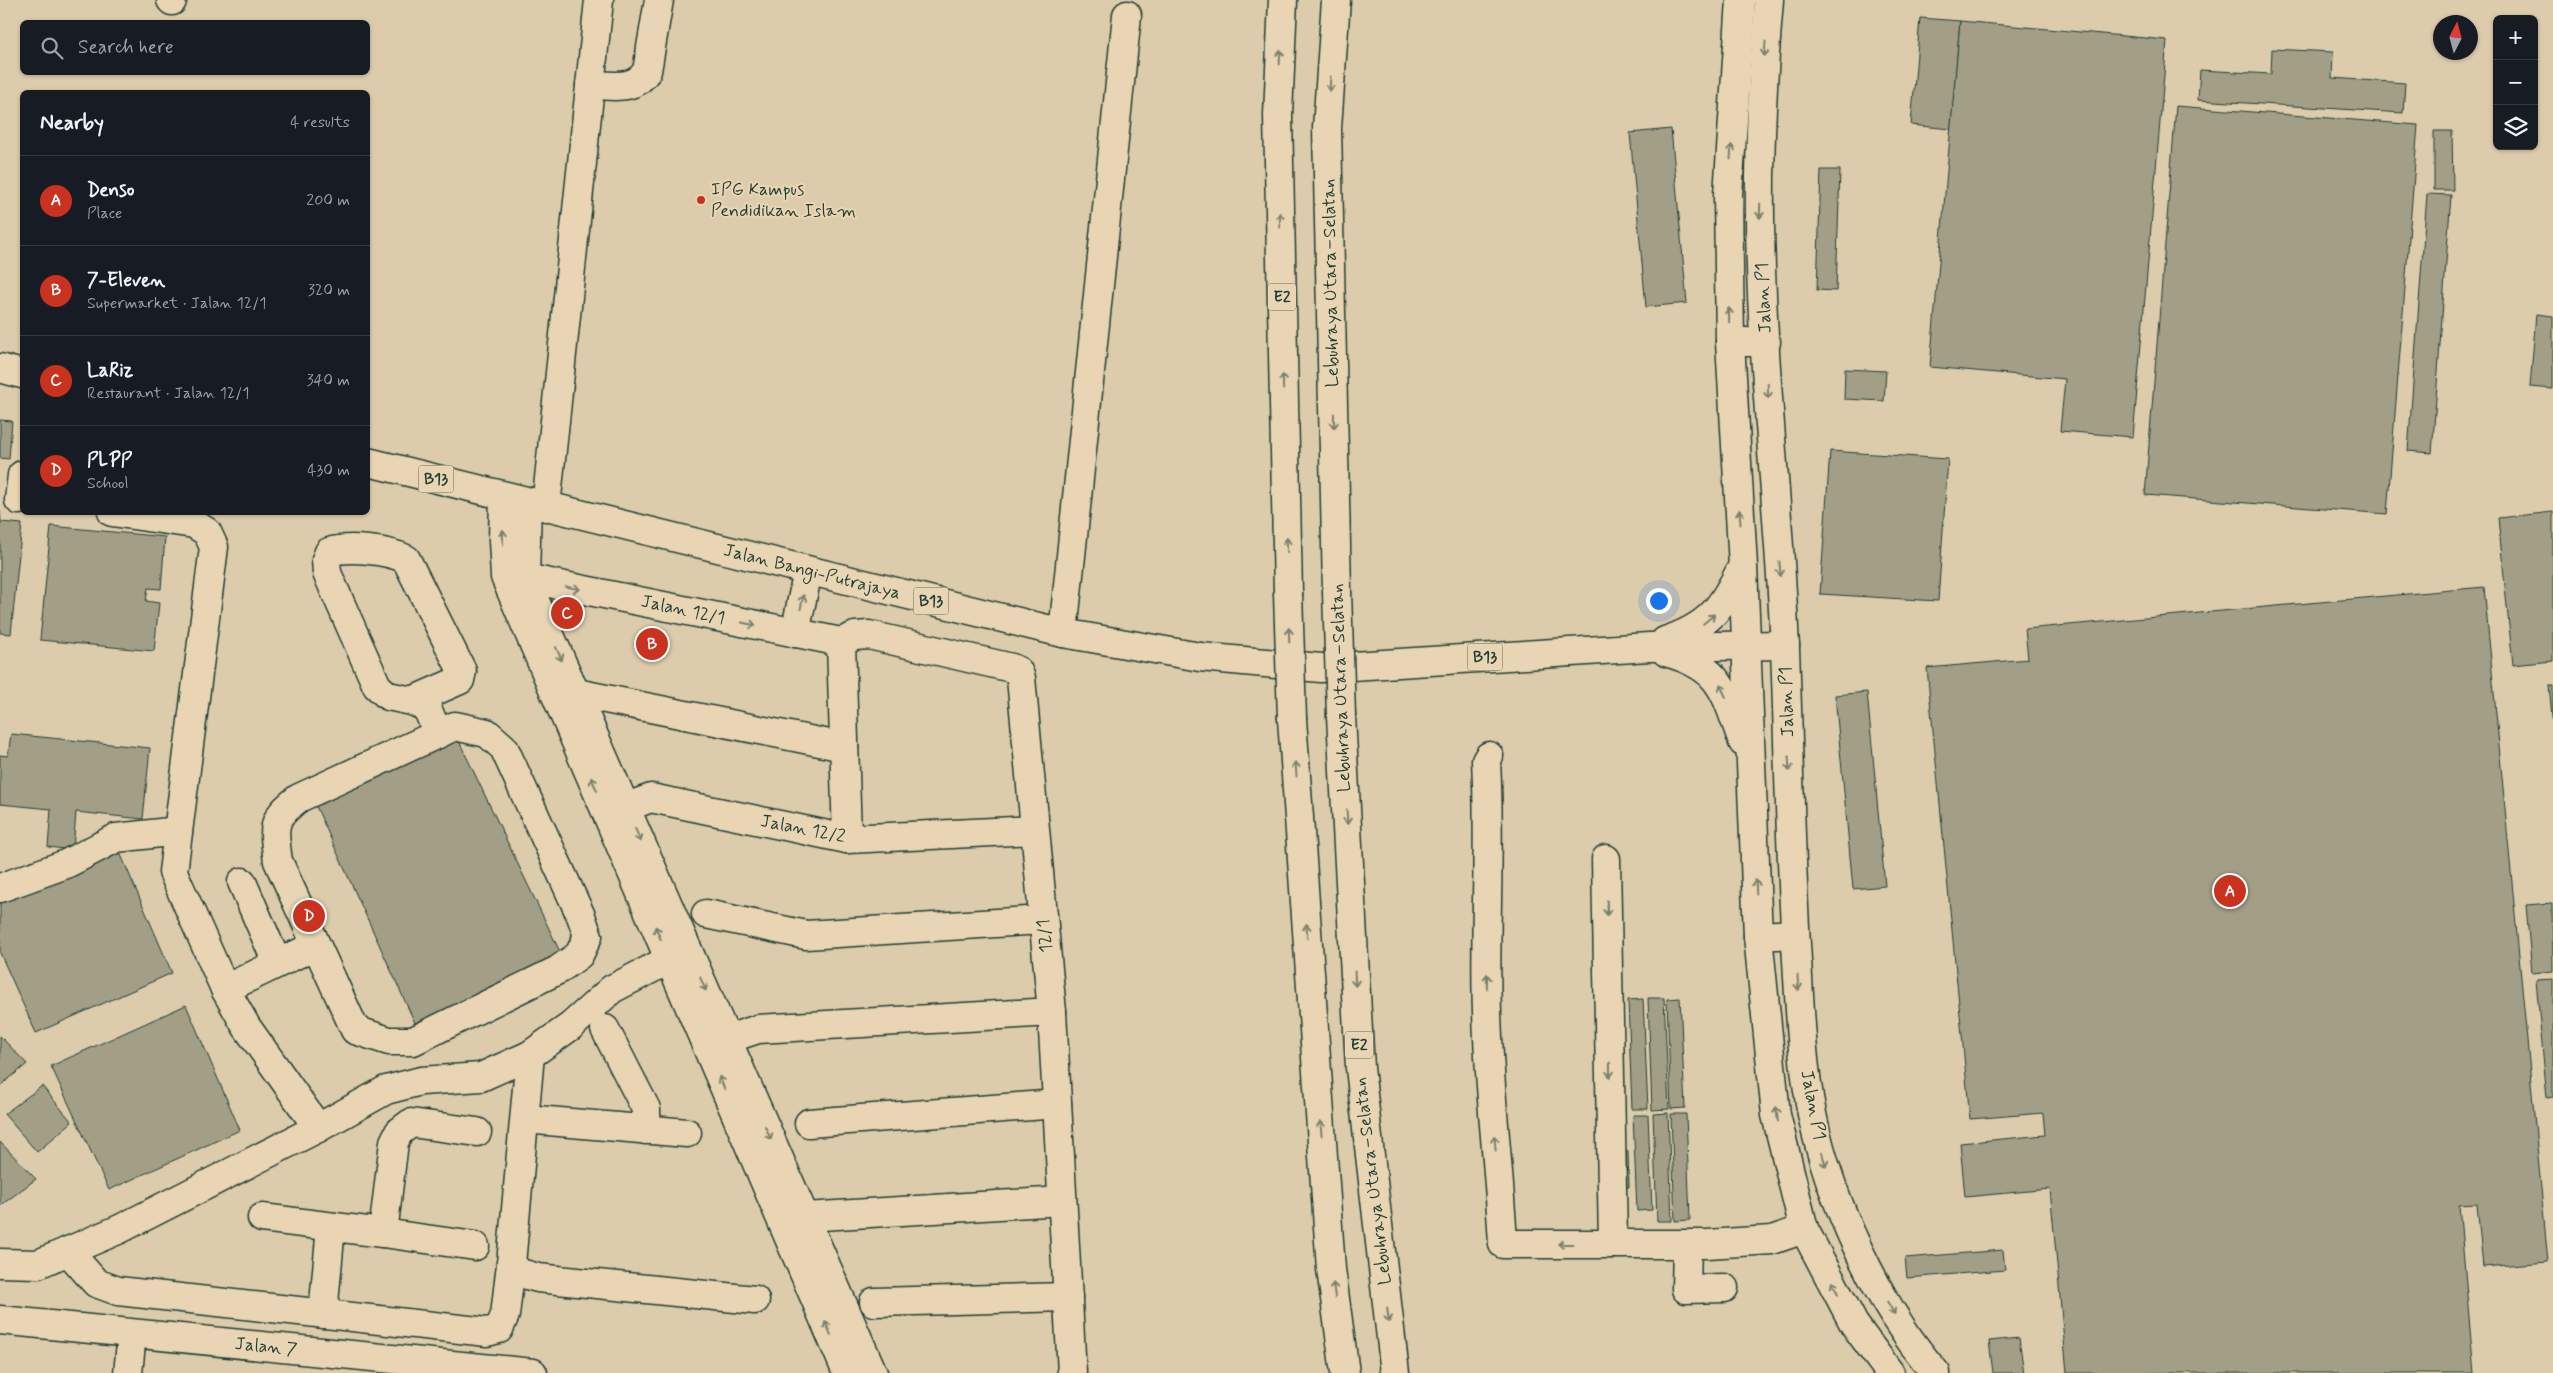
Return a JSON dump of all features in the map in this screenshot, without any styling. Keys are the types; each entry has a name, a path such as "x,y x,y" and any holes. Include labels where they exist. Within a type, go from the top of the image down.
{"main road":[{"path":"599,0 590,85 526,502 525,578 576,693 616,811"},
{"path":"590,85 629,86 640,80 647,71 659,0"},
{"name":"E2","path":"1283,0 1278,115 1292,719 1331,1269 1345,1373"},
{"name":"Lebuhraya Utara–Selatan","path":"1336,0 1327,128 1341,716 1360,1068 1395,1373"},
{"name":"Jalan P1","path":"1741,0 1728,195 1730,342 1753,769 1758,936 1776,1115 1804,1229 1854,1324 1890,1373"},
{"name":"Jalan P1","path":"1769,0 1763,78 1760,219 1785,645 1795,934 1802,1041 1812,1115 1831,1185 1868,1268 1914,1348 1936,1373"},
{"path":"1063,633 1127,15"},
{"path":"1730,342 1766,342"},
{"path":"0,368 20,373"},
{"name":"Jalan Bangi-Putrajaya","path":"370,463 1063,633 1200,657 1321,668 1649,647"},
{"path":"526,502 502,540 505,577 616,811 679,954 717,1043 848,1373"},
{"path":"132,515 194,524 207,532 214,547 173,872 225,989 246,1026 318,1128"},
{"path":"412,701 460,680 462,671 406,559 398,555 343,548 329,552 326,560 327,573 377,686 388,696 412,701 427,708 438,734"},
{"path":"1649,647 1689,633 1716,612 1725,601 1743,566"},
{"path":"795,633 808,571"},
{"name":"Jalan 12/1","path":"525,578 841,642"},
{"name":"12/1","path":"841,642 855,636 869,635 1012,668 1018,671 1021,678 1052,1012 1072,1373"},
{"path":"841,642 847,839"},
{"name":"B13","path":"1649,647 1785,645"},
{"path":"1649,647 1701,664 1718,680 1724,689 1753,769"},
{"path":"576,693 844,747"},
{"path":"455,726 487,733 504,748 581,916 588,936 579,955 558,970 413,1041 389,1041 355,1030 278,861 274,832 281,811 299,798 438,734 455,726"},
{"path":"1489,756 1486,761 1488,801 1487,1011 1503,1244 1687,1245 1772,1240 1804,1229"},
{"name":"Jalan 12/2","path":"616,811 651,798 847,839 1034,830"},
{"path":"0,888 66,864 116,838 178,831"},
{"path":"1606,859 1613,1244"},
{"path":"242,882 277,963"},
{"path":"706,914 806,935 1043,920"},
{"path":"1758,936 1795,934"},
{"path":"225,989 316,945"},
{"path":"0,1263 38,1264 120,1229 318,1128 386,1090 421,1081 481,1077 530,1055 571,1026 612,989 679,954"},
{"path":"717,1043 758,1029 1052,1012"},
{"path":"606,1029 646,1108 646,1130"},
{"path":"717,1043 805,1217 873,1373"},
{"path":"68,1251 96,1283 118,1291 487,1332 499,1329 505,1315 530,1055"},
{"path":"809,1122 1057,1104"},
{"path":"525,1119 687,1133"},
{"path":"383,1233 394,1142 399,1132 411,1123 477,1132"},
{"path":"805,1217 1062,1201"},
{"path":"262,1218 475,1246"},
{"path":"323,1314 331,1227"},
{"path":"1687,1245 1686,1288 1724,1288"},
{"path":"510,1264 520,1273 538,1278 755,1300"},
{"path":"874,1302 1068,1297"},
{"name":"Jalan 7","path":"0,1320 533,1373"},
{"path":"128,1373 132,1334"}],"building":[{"path":"1920,18 1960,21 1951,129 1911,125"},
{"path":"1960,21 2167,40 2133,437 2060,431 2065,379 1930,367"},
{"path":"2272,49 2333,52 2332,78 2405,83 2403,113 2198,100 2200,70 2271,74"},
{"path":"2176,106 2418,125 2387,514 2145,495"},
{"path":"1671,129 1687,303 1646,307 1630,133"},
{"path":"2434,131 2452,131 2453,190 2434,190"},
{"path":"1821,170 1840,170 1836,291 1817,290"},
{"path":"2427,194 2451,195 2432,453 2408,451"},
{"path":"2536,314 2553,316 2553,389 2530,387"},
{"path":"1845,369 1886,371 1884,401 1844,399"},
{"path":"0,420 12,421 9,459 0,458"},
{"path":"1830,451 1948,459 1938,601 1820,594"},
{"path":"0,510 1,522 22,524 11,634 0,633"},
{"path":"2553,512 2553,661 2513,665 2498,518"},
{"path":"51,526 165,537 161,589 148,588 146,601 159,603 154,651 40,640"},
{"path":"2484,587 2548,1262 2483,1267 2477,1204 2459,1205 2474,1373 2067,1373 2050,1189 1965,1197 1960,1143 2045,1135 2043,1113 1970,1119 1927,668 2028,659 2025,629"},
{"path":"2549,686 2553,686 2553,726"},
{"path":"1867,692 1885,886 1853,889 1835,695"},
{"path":"11,734 150,748 143,819 76,812 73,850 48,847 51,809 0,804 0,755 8,756"},
{"path":"457,737 563,958 415,1023 314,802"},
{"path":"118,848 172,973 36,1033 0,953 0,900"},
{"path":"2552,903 2553,971 2532,973 2526,905"},
{"path":"2553,979 2553,1097 2547,1098 2536,980"},
{"path":"1648,998 1664,998 1669,1109 1652,1110"},
{"path":"1680,998 1685,1108 1671,1109 1667,999"},
{"path":"1643,999 1648,1109 1632,1109 1628,1000"},
{"path":"186,1005 240,1130 109,1190 51,1066"},
{"path":"0,1036 27,1064 0,1086"},
{"path":"42,1086 72,1122 37,1152 4,1114"},
{"path":"1668,1113 1672,1221 1657,1221 1653,1114"},
{"path":"1671,1114 1686,1114 1690,1220 1675,1221"},
{"path":"1633,1115 1648,1115 1652,1210 1637,1211"},
{"path":"0,1142 36,1179 0,1206"},
{"path":"1620,1151 1628,1151 1629,1187 1621,1187"},
{"path":"2003,1250 2005,1270 1907,1278 1905,1258"},
{"path":"2019,1338 2024,1373 1993,1373 1989,1341"}],"place":[{"name":"IPG Kampus Pendidikan Islam","path":"701,200"},
{"name":"LaRiz","path":"567,613"},
{"name":"7-Eleven","path":"652,644"},
{"name":"Denso","path":"2230,891"},
{"name":"PLPP","path":"309,916"}]}
